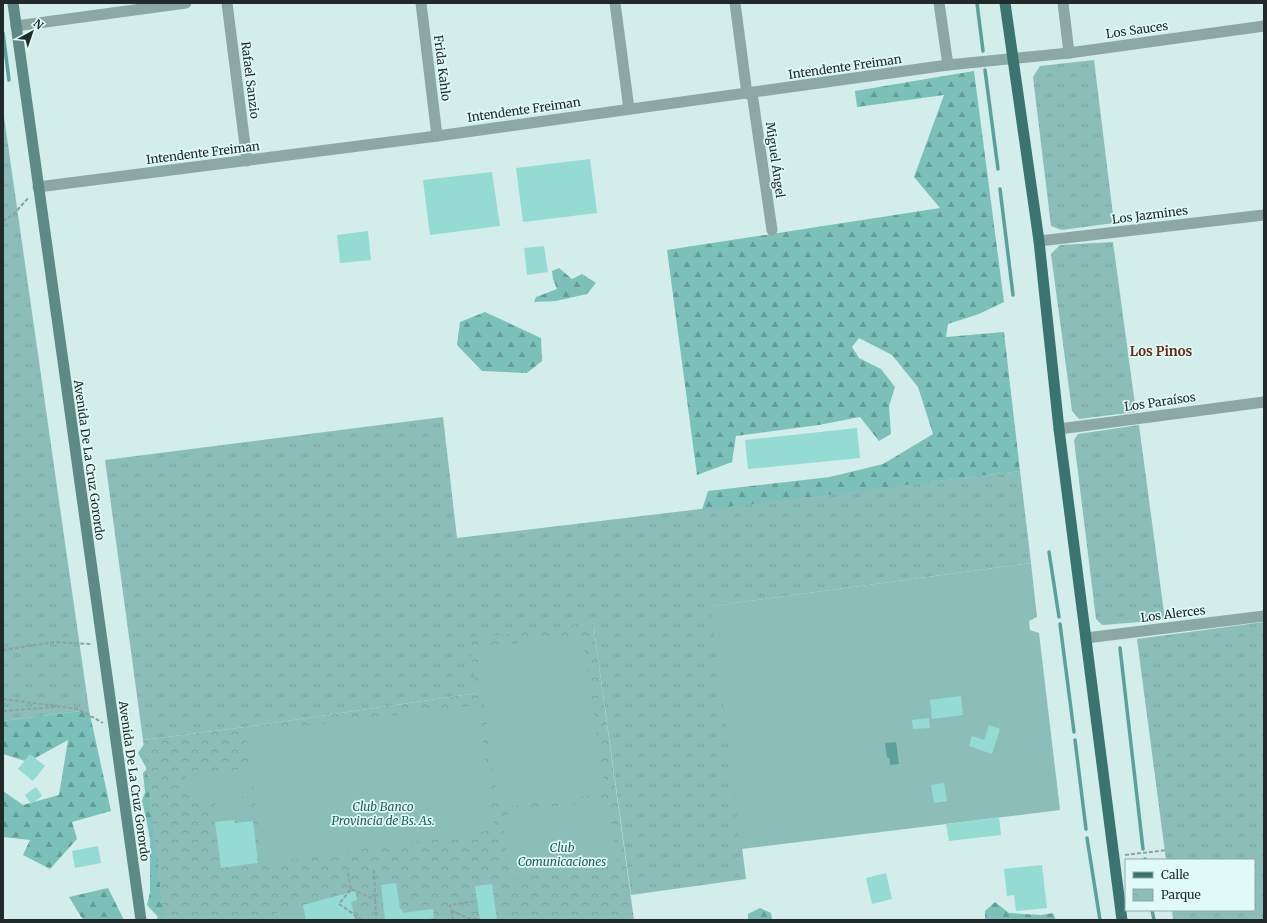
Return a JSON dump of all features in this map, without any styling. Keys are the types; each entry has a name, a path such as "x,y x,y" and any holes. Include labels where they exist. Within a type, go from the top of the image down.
{"main road":[{"name":"Avenida De La Cruz Gorordo","path":"13,3 141,920"},
{"path":"1005,3 1038,241 1059,429 1122,920"}],"street":[{"path":"16,26 186,3"},
{"name":"Rafael Sanzio","path":"227,3 247,161"},
{"name":"Frida Kahlo","path":"421,3 437,136"},
{"path":"615,3 629,109"},
{"name":"Miguel Ángel","path":"735,3 772,230"},
{"path":"939,3 948,65"},
{"path":"1063,3 1069,53"},
{"name":"Los Sauces","path":"1013,59 1069,53 1264,26"},
{"name":"Intendente Freiman","path":"38,187 437,136 948,65 1013,59"},
{"name":"Los Jazmines","path":"1038,241 1264,215"},
{"name":"Los Paraísos","path":"1059,429 1264,402"},
{"name":"Los Alerces","path":"1086,638 1264,616"}],"path":[{"path":"3,221 13,215 38,187"},
{"path":"3,650 55,642 102,645"},
{"path":"3,699 78,709 114,730"},
{"path":"3,711 61,707"},
{"path":"1114,857 1167,850"},
{"path":"374,870 376,920"},
{"path":"348,873 351,889 339,904 362,920"},
{"path":"351,889 376,900"},
{"path":"453,920 450,905 478,901"},
{"path":"451,910 470,919 480,919"},
{"path":"355,914 357,920"}],"green space":[{"path":"1094,60 1114,223 1062,230 1051,226 1033,77 1040,66"},
{"path":"974,71 1004,302 979,314 948,324 946,337 1004,332 1020,471 702,510 708,491 830,477 883,464 933,434 918,387 892,355 859,338 852,347 859,358 881,369 895,387 889,406 891,434 879,441 860,417 819,425 736,436 732,462 697,475 667,250 940,208 914,177 944,95 857,107 855,91"},
{"path":"3,110 89,710 3,721"},
{"path":"1113,242 1136,412 1079,419 1072,411 1051,254 1060,245"},
{"path":"559,268 572,279 582,274 596,283 587,294 556,301 534,302 536,297 557,289 552,271"},
{"path":"485,312 541,338 542,361 527,373 482,371 457,345 460,322"},
{"path":"443,417 457,538 1020,471 1031,563 712,606 746,879 631,895 593,622 477,693 245,727 143,740 105,460"},
{"path":"1139,425 1165,620 1102,625 1096,619 1074,440 1078,434"},
{"path":"1031,563 1037,617 1029,621 1030,630 1039,633 1060,810 741,849 711,606"},
{"name":"Club Banco Provincia de Bs. As.","path":"593,622 634,920 164,920 143,740 245,727 477,693 469,639"},
{"path":"1264,622 1264,920 1173,920 1172,911 1255,911 1255,859 1166,859 1137,639"},
{"path":"582,634 605,793 499,808 476,649"},
{"path":"478,705 495,830 264,863 246,733"},
{"path":"89,710 111,811 72,822 77,839 50,869 23,855 30,840 3,837 3,791 23,805 59,795 68,740 28,762 3,754 3,721"},
{"path":"145,743 264,920 156,920 158,917 147,905 150,892 150,838 142,800 145,792 143,773 147,769 138,753"},
{"path":"249,768 253,796 190,804 186,777"},
{"path":"250,800 252,817 215,822 213,805"},
{"name":"Club Comunicaciones","path":"608,801 618,866 510,879 502,816 547,807"},
{"path":"108,888 124,920 83,920 69,897"},
{"path":"995,902 1009,913 1041,915 1053,913 1056,920 985,920 985,911"},
{"path":"303,907 306,920 278,920 277,912"},
{"path":"760,908 771,913 772,920 748,920 748,914"}],"shaded area":[{"path":"896,742 899,764 890,765 890,759 887,757 885,743"}],"building":[{"path":"590,159 597,213 523,222 516,168"},
{"path":"492,172 500,226 430,235 423,180"},
{"path":"368,231 371,260 340,263 337,235"},
{"path":"544,246 548,272 527,275 524,248"},
{"path":"857,428 860,458 748,469 745,440"},
{"path":"961,696 963,715 932,719 930,700"},
{"path":"929,718 930,728 913,729 912,720"},
{"path":"989,725 1000,729 992,754 969,746 972,736 984,740"},
{"path":"30,754 45,766 33,781 18,769"},
{"path":"944,783 947,801 934,803 931,785"},
{"path":"36,787 42,796 31,804 25,795"},
{"path":"999,817 1001,835 949,841 946,824"},
{"path":"234,820 235,823 253,821 258,863 221,868 215,822"},
{"path":"98,846 101,863 75,868 72,851"},
{"path":"1042,865 1047,908 1016,911 1014,895 1007,896 1004,869"},
{"path":"886,873 892,899 872,904 866,878"},
{"path":"396,883 400,909 402,909 403,913 433,909 434,918 422,920 385,920 381,885"},
{"path":"492,884 497,920 480,920 475,886"},
{"path":"355,891 357,900 351,902 355,920 306,920 303,905"}],"waterway":[{"path":"977,3 983,51"},
{"path":"3,33 9,80"},
{"path":"985,70 998,169"},
{"path":"1000,189 1013,295"},
{"path":"1049,552 1059,617"},
{"path":"1060,624 1074,732"},
{"path":"1120,648 1143,849"},
{"path":"1075,740 1086,829"},
{"path":"1087,838 1100,920"},
{"path":"1152,911 1154,920"}],"district":[{"name":"Los Pinos","path":"1161,351"}]}
